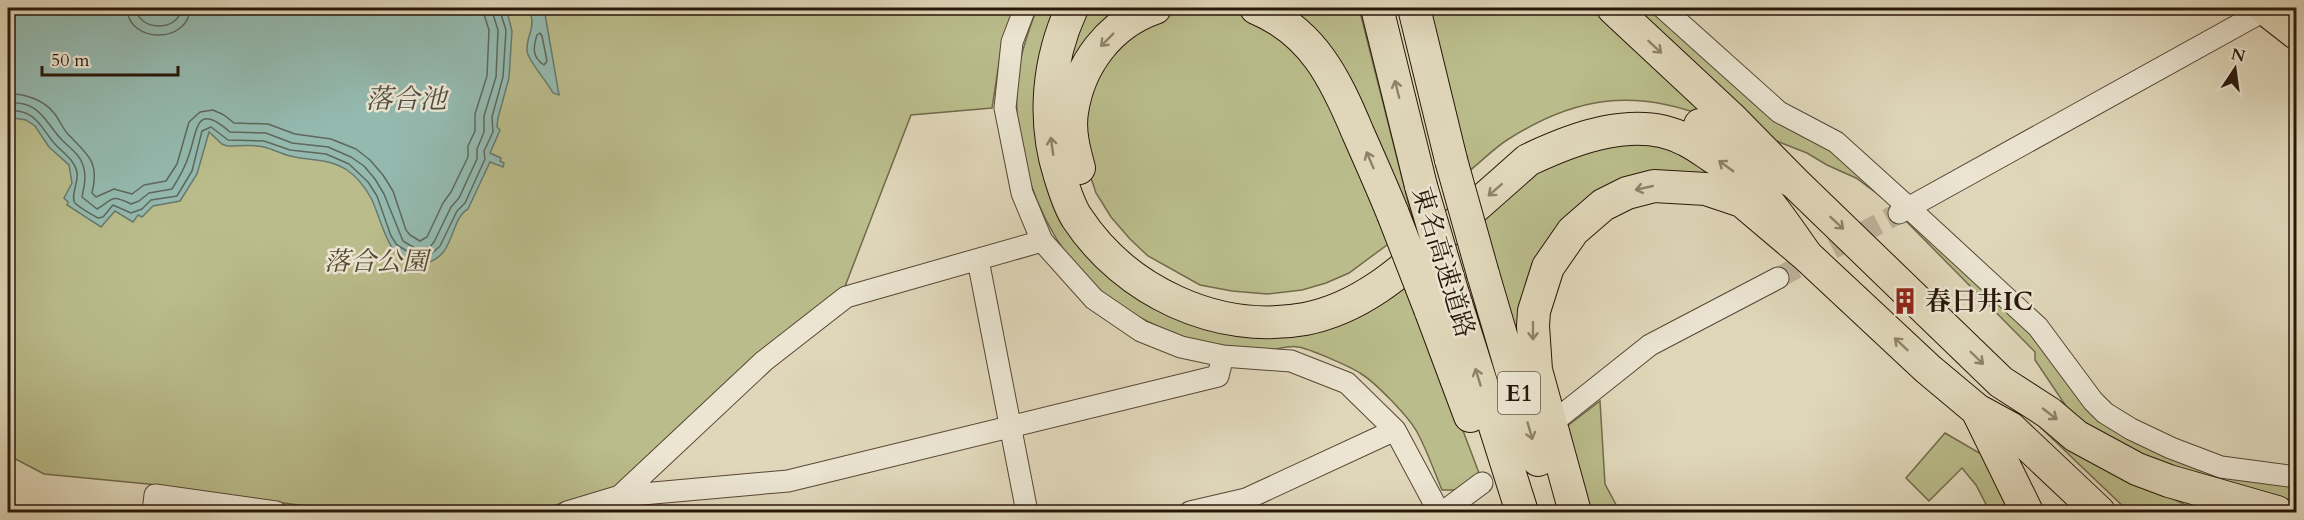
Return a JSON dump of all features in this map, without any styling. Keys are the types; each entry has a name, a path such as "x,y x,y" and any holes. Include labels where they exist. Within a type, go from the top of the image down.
{"highway":[{"path":"1072,8 1061,31 1052,69 1049,115 1053,153 1063,187 1076,216 1098,246 1153,291 1183,307 1247,322 1306,319 1340,308 1372,293 1397,275 1528,160 1551,149 1597,133 1620,129 1661,132 1685,139 1722,163 1756,188 1807,255"},
{"path":"1155,8 1125,22 1104,41 1093,56 1078,83 1071,114 1073,144 1090,205 1134,255 1190,291 1222,300 1253,306 1278,306 1305,302 1364,278 1385,263 1497,159 1521,141 1547,128 1601,112 1644,109 1666,112 1690,120 1720,135 1795,183"},
{"path":"1256,8 1271,14 1297,32 1319,56 1339,88 1393,214 1441,301 1507,513"},
{"name":"東名高速道路","path":"1377,8 1421,186 1441,301 1522,513"},
{"name":"東名高速道路","path":"1414,8 1451,160 1538,460 1556,513"},
{"path":"1612,8 1732,119 2001,382 2049,412 2076,436 2137,469 2169,481 2277,513"},
{"path":"2266,8 2296,33"},
{"path":"1575,513 1536,370 1534,311 1548,267 1573,231 1604,205 1627,192 1654,186 1706,189 1742,201 1807,255 1928,369 1977,410 2010,428 2098,513"},
{"path":"2001,382 2031,429 2118,513"},
{"path":"1977,410 2027,513"}],"street":[{"path":"1025,8 1012,42 1005,108 1022,194 1042,242 1094,299 1141,332 1181,347 1224,356 1292,362 1347,383 1395,430 1441,513 1482,483"},
{"path":"1663,8 1779,112 1836,142 1904,211 2038,327 2092,401 2105,414 2171,448 2220,467 2296,477"},
{"path":"1904,211 2266,8"},
{"path":"620,496 764,361 846,297 1042,242"},
{"path":"978,260 1012,426 1027,513"},
{"path":"1563,415 1650,345 1778,278"},
{"path":"577,511 620,496 788,481 1218,376 1224,356"},
{"path":"1190,513 1246,499 1395,430"},
{"path":"153,513 155,495 276,513"}],"green space":[{"name":"落合公園","path":"8,8 1014,8 1003,38 992,108 911,115 844,289 622,486 531,512 348,512 148,484 44,474 8,455"},
{"path":"1037,8 1059,8 1055,200 1228,332 1406,280 1479,473 1455,490 1442,490 1413,426 1374,384 1348,367 1298,347 1259,350 1193,340 1159,327 1125,309 1096,289 1085,278 1052,232 1040,207 1022,153 1017,97 1019,68 1024,45"},
{"path":"1083,8 1129,8 1057,85"},
{"path":"1172,8 1225,8 1254,15 1273,25 1324,82 1391,242 1349,273 1326,283 1302,290 1267,294 1200,285 1148,256 1130,239 1111,217 1096,193 1086,163 1082,108 1101,62 1142,21"},
{"path":"1281,8 1359,8 1422,257"},
{"path":"1429,8 1600,8 1707,117 1654,102 1629,100 1580,106 1532,125 1497,147 1468,172"},
{"path":"1629,8 1656,8 1835,148 1891,204 1856,178 1807,153 1774,140"},
{"path":"1610,139 1675,148 1745,195 1598,192 1577,207 1551,237 1526,361 1481,219 1547,162"},
{"path":"1911,219 2040,340 2101,417 2296,484 2296,506 2136,458 2074,418 2035,360 2035,352 1906,221"},
{"path":"1600,401 1605,484 1620,512 1590,512 1562,430"},
{"path":"2036,423 2108,467 2200,512 2129,512"},
{"path":"1945,433 1988,458 2015,512 1990,512 1976,485 1962,468 1929,501 1906,478"}],"water":[{"name":"落合池","path":"8,8 146,8 159,12 171,8 502,8 508,15 512,31 509,78 498,118 497,127 500,130 490,153 501,158 500,161 504,163 503,167 490,162 468,209 458,220 444,252 429,262 416,264 405,261 396,254 384,232 369,194 347,170 333,163 290,156 264,147 227,146 209,132 197,174 180,201 153,206 142,217 138,215 133,222 115,211 101,227 67,205 68,202 64,198 72,183 69,165 49,147 35,126 26,120 8,117"},
{"path":"528,8 544,8 559,95 553,93 528,55 527,45 532,21"}],"tunnel":[{"path":"1778,278 1899,213"}],"place":[{"name":"春日井IC","path":"1905,301"}]}
